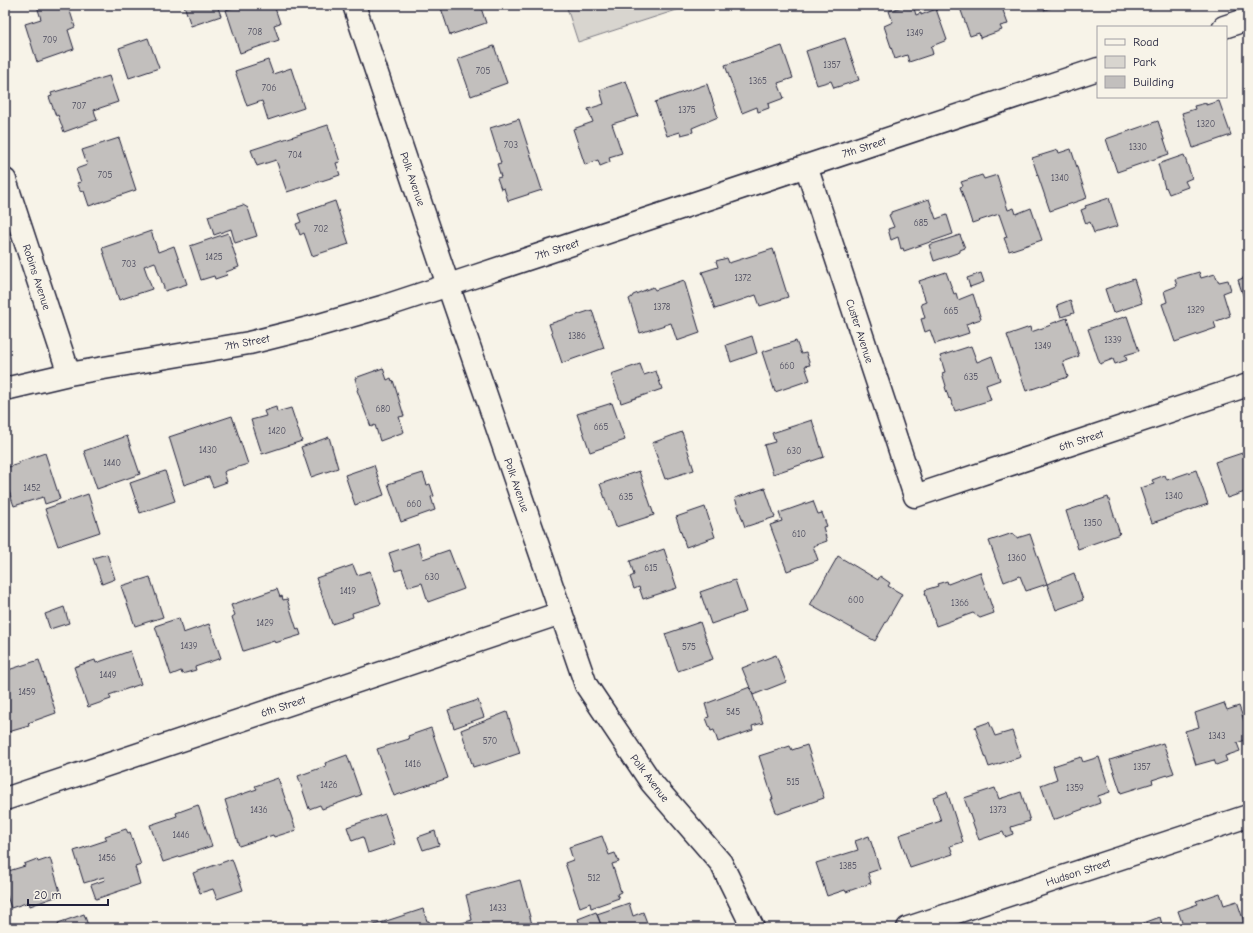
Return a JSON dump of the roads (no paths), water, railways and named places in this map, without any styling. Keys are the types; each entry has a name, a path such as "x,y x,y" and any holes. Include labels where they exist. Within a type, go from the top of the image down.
{"street":[{"name":"Polk Avenue","path":"354,5 448,285 586,685 651,782 721,863 753,928"},
{"path":"1227,26 1248,19"},
{"name":"7th Street","path":"5,389 68,374 249,343 310,328 448,285 1097,69"},
{"name":"Custer Avenue","path":"806,166 915,496"},
{"name":"Robins Avenue","path":"5,180 68,374"},
{"name":"6th Street","path":"915,496 1248,385"},
{"name":"6th Street","path":"5,799 561,613"},
{"name":"Hudson Street","path":"908,928 1248,816"}]}
